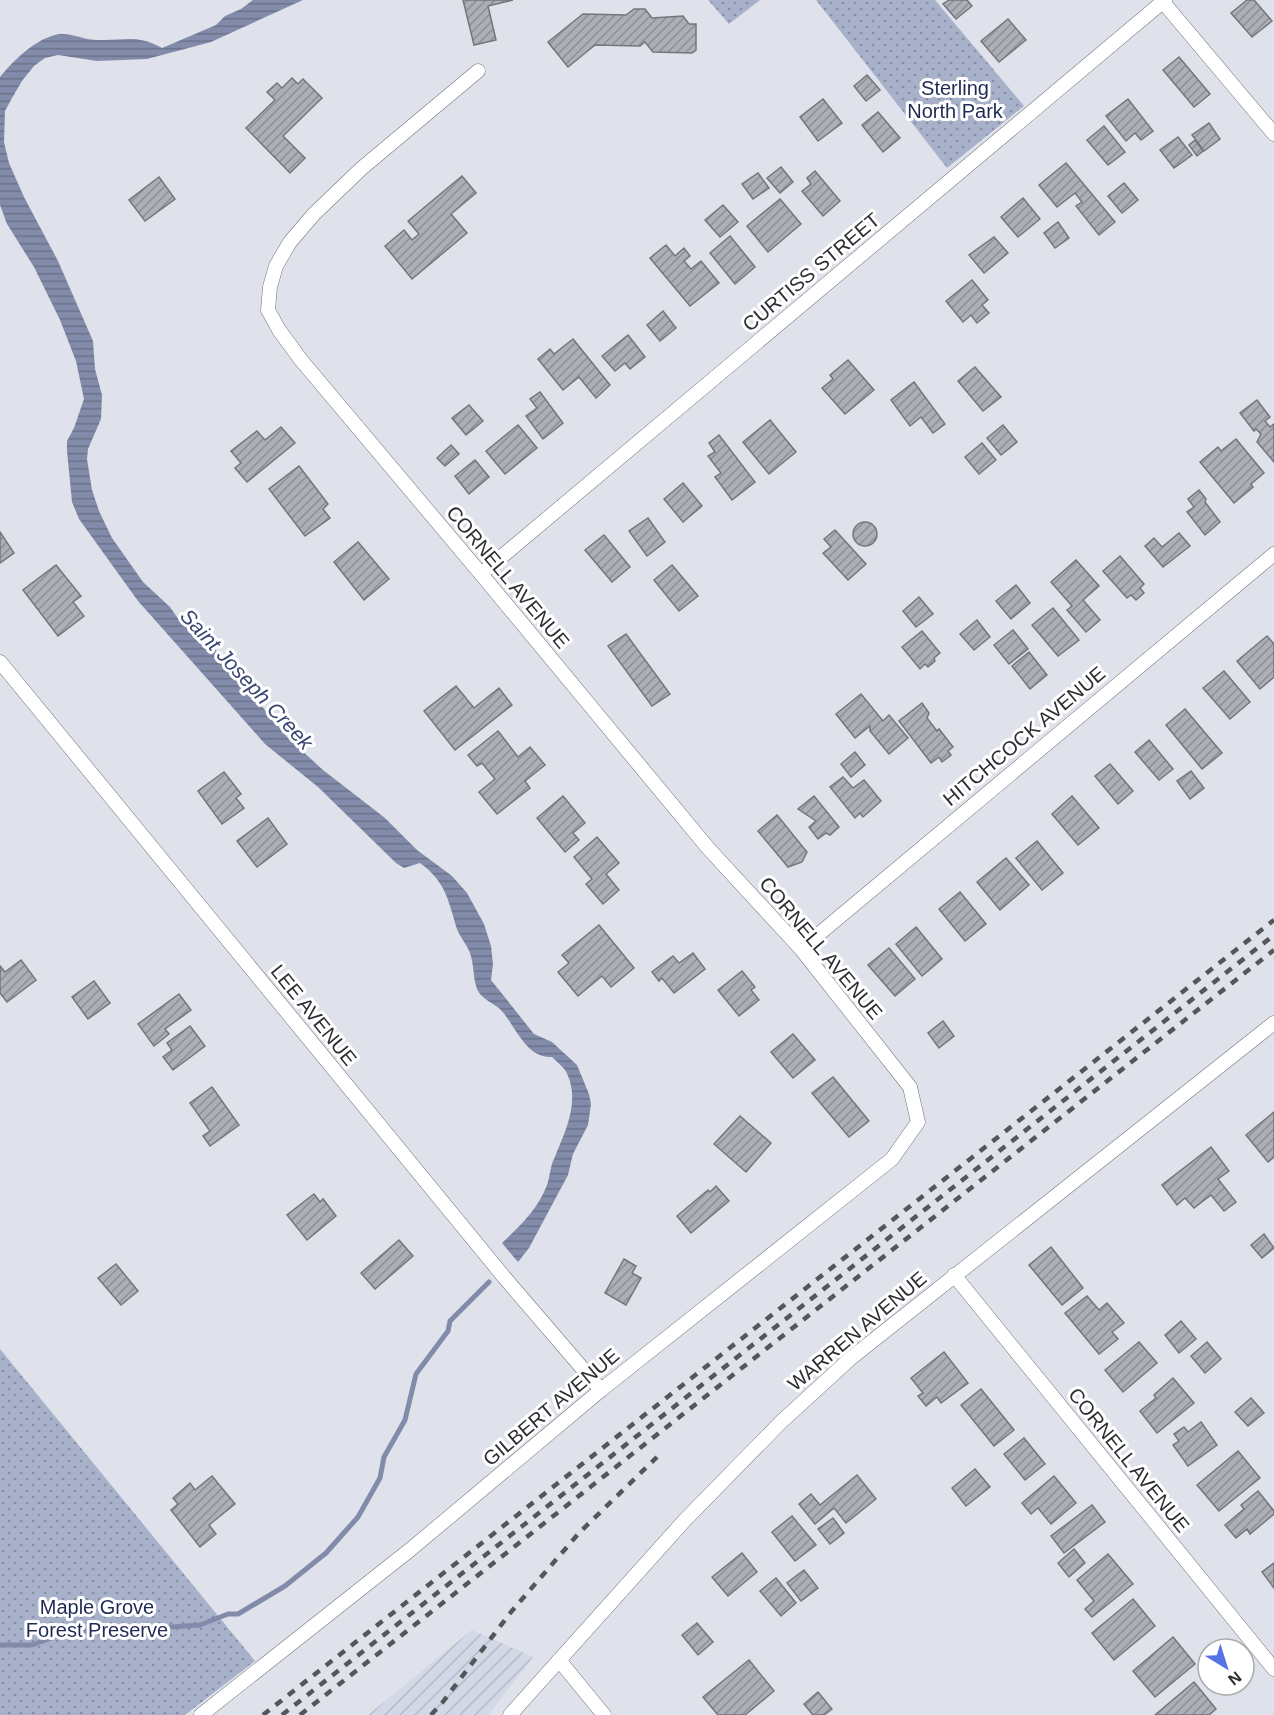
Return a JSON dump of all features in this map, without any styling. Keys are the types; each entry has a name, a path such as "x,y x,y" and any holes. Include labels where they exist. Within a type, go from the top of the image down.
{"street":[{"path":"1164,1 1274,134"},
{"name":"CURTISS STREET","path":"481,574 1164,1"},
{"name":"CORNELL AVENUE","path":"478,71 362,168 314,214 290,242 276,266 270,286 268,309 279,330 301,360 708,848 801,949 910,1088 918,1122"},
{"name":"HITCHCOCK AVENUE","path":"801,949 1274,554"},
{"name":"LEE AVENUE","path":"0,662 504,1277 602,1390"},
{"name":"WARREN AVENUE","path":"510,1715 684,1521 781,1422 851,1358 1274,1023"},
{"name":"GILBERT AVENUE","path":"201,1715 411,1549 602,1390 892,1159 918,1122"},
{"name":"CORNELL AVENUE","path":"954,1275 1274,1669"},
{"path":"559,1660 604,1715"}],"shaded area":[{"path":"253,0 303,0 211,42 147,59 97,61 58,55 45,58 34,66 22,81 5,111 4,142 9,163 24,197 58,261 93,341 95,369 102,395 101,419 88,449 87,459 92,490 112,538 143,582 170,607 181,623 191,628 215,649 287,737 323,770 385,818 417,850 452,876 467,893 484,924 491,946 493,964 491,980 534,1034 552,1042 577,1065 591,1104 588,1125 573,1154 568,1175 529,1248 518,1262 502,1243 534,1209 547,1185 553,1162 567,1127 572,1104 570,1081 565,1070 552,1057 535,1053 528,1047 501,1010 479,992 470,953 457,929 445,892 429,870 420,863 404,868 396,863 318,787 265,744 138,601 79,519 72,502 67,451 67,441 84,399 76,361 60,320 34,267 7,224 0,205 0,77 27,50 51,36 60,34 93,40 145,41 162,48 216,25 225,16 241,9"},
{"path":"472,1630 533,1657 488,1715 368,1715"}],"green space":[{"path":"708,0 760,0 729,24"},
{"name":"Sterling North Park","path":"816,0 935,0 1024,106 947,168"},
{"name":"Maple Grove Forest Preserve","path":"0,1349 255,1661 185,1715 0,1715"}],"building":[{"path":"463,0 513,0 488,6 496,40 474,45"},
{"path":"949,0 967,0 972,6 956,19 943,4"},
{"path":"1247,0 1254,0 1272,21 1252,37 1231,13"},
{"path":"634,9 645,9 652,18 683,16 689,24 696,24 696,50 692,53 653,52 645,42 640,46 595,45 568,67 548,42 583,14 626,15"},
{"path":"1008,19 1026,40 999,62 981,41"},
{"path":"1179,57 1210,94 1194,107 1163,70"},
{"path":"867,75 880,90 866,101 854,86"},
{"path":"292,78 298,84 303,79 322,98 283,136 305,158 290,173 246,128 275,100 267,92 277,83 282,88"},
{"path":"823,99 842,123 818,141 800,117"},
{"path":"1128,99 1153,131 1141,140 1135,133 1126,141 1106,116"},
{"path":"878,112 900,138 883,152 862,125"},
{"path":"1209,123 1220,139 1204,151 1192,135"},
{"path":"1104,126 1125,152 1108,165 1087,140"},
{"path":"1178,137 1192,155 1174,168 1160,150"},
{"path":"1195,140 1203,151 1197,156 1189,145"},
{"path":"1066,163 1115,222 1099,235 1076,206 1082,202 1075,193 1057,207 1039,185"},
{"path":"781,167 793,182 780,193 767,178"},
{"path":"815,171 840,201 823,216 802,191 811,184 807,178"},
{"path":"758,173 769,188 753,199 742,184"},
{"path":"462,176 476,193 451,214 467,233 412,279 385,246 404,230 412,240 419,234 408,221"},
{"path":"159,177 175,199 145,221 129,200"},
{"path":"1124,183 1138,200 1122,213 1108,196"},
{"path":"1023,198 1040,219 1018,237 1001,217"},
{"path":"780,199 801,224 768,252 747,226"},
{"path":"723,205 738,222 720,237 705,220"},
{"path":"1058,222 1069,238 1055,248 1044,233"},
{"path":"730,236 755,267 735,284 710,253"},
{"path":"994,237 1008,253 984,273 969,255"},
{"path":"666,245 675,256 684,248 690,256 684,261 691,269 701,261 719,283 690,306 650,258"},
{"path":"972,280 988,300 982,305 989,313 977,323 971,315 963,322 946,301"},
{"path":"663,311 676,328 660,341 647,325"},
{"path":"628,335 645,357 630,369 625,363 615,371 602,356"},
{"path":"573,339 610,385 596,398 579,377 563,390 538,359 550,349 554,354"},
{"path":"848,360 874,390 845,414 822,388 833,379 830,375"},
{"path":"975,367 1001,397 983,411 958,381"},
{"path":"914,382 945,424 933,433 921,417 910,426 891,400"},
{"path":"540,392 563,423 543,439 526,416 537,408 530,399"},
{"path":"1257,400 1270,417 1265,421 1270,427 1274,424 1274,462 1257,442 1261,434 1256,429 1254,431 1240,413"},
{"path":"469,405 483,421 466,435 452,418"},
{"path":"770,420 796,452 769,474 743,442"},
{"path":"518,425 537,448 505,474 486,451"},
{"path":"1003,425 1017,442 1001,455 987,438"},
{"path":"281,427 295,443 247,482 235,468 241,463 231,451 257,431 265,440"},
{"path":"719,435 755,482 732,500 715,477 721,473 708,456 715,452 709,443"},
{"path":"1236,439 1264,473 1251,484 1253,487 1234,503 1200,462 1218,447 1221,451"},
{"path":"982,443 996,460 979,474 965,457"},
{"path":"451,445 459,454 445,466 437,458"},
{"path":"475,460 489,477 469,494 455,476"},
{"path":"299,466 328,504 323,509 330,518 305,536 269,489"},
{"path":"683,483 702,506 683,522 664,499"},
{"path":"1199,490 1220,522 1205,535 1187,512 1194,507 1188,499"},
{"path":"648,518 665,542 647,556 629,531"},
{"path":"865,522 874,525 877,534 874,543 865,546 856,543 853,534 856,525"},
{"path":"835,530 866,564 848,580 823,553 831,547 824,539"},
{"path":"0,532 14,553 0,563"},
{"path":"1179,533 1190,546 1163,567 1145,546 1154,538 1162,547"},
{"path":"604,535 630,567 612,582 585,550"},
{"path":"358,542 389,579 364,600 334,562"},
{"path":"1120,556 1144,584 1140,588 1144,593 1136,600 1131,595 1127,598 1103,571"},
{"path":"1076,560 1099,586 1083,600 1100,620 1086,632 1067,610 1072,606 1051,582"},
{"path":"56,565 81,596 73,602 84,616 58,636 23,590"},
{"path":"672,565 698,596 679,611 654,580"},
{"path":"1016,585 1030,603 1011,619 996,601"},
{"path":"919,597 933,614 916,627 903,611"},
{"path":"1053,608 1079,640 1058,656 1032,625"},
{"path":"977,620 990,637 974,650 960,634"},
{"path":"1013,630 1028,649 1009,664 994,645"},
{"path":"922,631 940,653 928,667 925,664 920,669 902,647"},
{"path":"626,634 670,694 652,706 608,646"},
{"path":"1267,636 1274,644 1274,677 1260,689 1237,661"},
{"path":"1029,652 1047,675 1030,689 1012,666"},
{"path":"1224,671 1250,702 1230,719 1203,688"},
{"path":"456,686 474,708 499,688 512,705 455,750 424,711"},
{"path":"861,694 883,721 889,715 908,738 889,754 870,731 870,726 855,738 836,714"},
{"path":"922,703 929,713 927,718 953,747 948,751 951,755 942,762 939,757 931,763 899,721"},
{"path":"1185,709 1222,753 1202,769 1166,725"},
{"path":"498,731 518,757 530,747 545,765 525,781 530,788 497,814 479,792 495,779 482,763 477,766 468,755"},
{"path":"1149,740 1173,769 1159,780 1135,752"},
{"path":"855,752 865,765 851,777 841,764"},
{"path":"1110,764 1133,791 1118,804 1095,776"},
{"path":"1191,771 1204,788 1190,799 1177,781"},
{"path":"224,772 241,794 236,798 244,808 222,824 198,791"},
{"path":"843,777 853,788 864,780 881,801 863,817 860,813 855,818 830,787"},
{"path":"563,796 585,823 573,833 579,840 565,852 537,818"},
{"path":"814,796 839,827 830,835 826,833 818,839 809,827 816,821 798,809"},
{"path":"1072,796 1099,828 1078,845 1052,814"},
{"path":"777,815 807,852 802,862 788,867 758,831"},
{"path":"268,818 287,844 257,867 237,841"},
{"path":"597,837 619,863 606,874 619,890 603,904 586,884 592,879 574,857"},
{"path":"1037,841 1063,873 1042,890 1016,858"},
{"path":"1006,858 1029,885 1000,910 977,882"},
{"path":"960,892 986,924 965,941 939,909"},
{"path":"599,925 634,968 611,987 602,976 578,996 558,972 569,963 562,955"},
{"path":"916,927 942,959 922,976 896,944"},
{"path":"889,948 915,979 895,996 868,965"},
{"path":"693,953 705,969 674,993 662,978 659,981 652,972 673,956 679,963"},
{"path":"21,960 36,980 7,1002 0,993 0,966 5,972"},
{"path":"742,971 755,987 751,990 759,1000 739,1016 718,990"},
{"path":"94,981 110,1003 88,1019 72,997"},
{"path":"179,994 191,1010 165,1029 169,1034 154,1046 138,1024"},
{"path":"943,1021 954,1036 939,1048 928,1033"},
{"path":"190,1026 205,1046 173,1070 163,1057 172,1050 167,1043"},
{"path":"793,1034 815,1060 793,1078 771,1052"},
{"path":"833,1077 869,1121 849,1137 812,1093"},
{"path":"212,1087 239,1125 210,1146 203,1136 210,1131 190,1103"},
{"path":"1274,1112 1274,1157 1268,1162 1246,1135"},
{"path":"740,1116 771,1143 746,1172 714,1144"},
{"path":"1211,1147 1229,1171 1218,1179 1236,1202 1224,1211 1211,1195 1194,1208 1185,1198 1177,1205 1162,1185"},
{"path":"716,1186 729,1201 691,1233 677,1216"},
{"path":"314,1194 320,1202 323,1199 336,1216 307,1240 287,1215"},
{"path":"1264,1234 1274,1248 1262,1258 1251,1245"},
{"path":"399,1240 413,1256 375,1289 361,1273"},
{"path":"1051,1247 1083,1288 1062,1305 1029,1265"},
{"path":"624,1259 636,1266 632,1273 641,1278 626,1305 605,1293"},
{"path":"116,1264 138,1291 121,1305 98,1278"},
{"path":"1087,1296 1099,1310 1107,1303 1124,1323 1112,1332 1118,1339 1099,1354 1065,1313"},
{"path":"1181,1321 1196,1339 1179,1353 1165,1335"},
{"path":"1139,1342 1157,1363 1123,1392 1105,1370"},
{"path":"1207,1342 1221,1359 1205,1373 1191,1356"},
{"path":"944,1352 968,1383 941,1403 937,1397 926,1406 918,1396 923,1393 911,1378"},
{"path":"1173,1378 1194,1403 1157,1433 1140,1411 1156,1398 1154,1395"},
{"path":"981,1389 1014,1430 994,1446 961,1405"},
{"path":"1251,1398 1264,1413 1248,1426 1235,1412"},
{"path":"1201,1422 1217,1445 1188,1466 1173,1445 1179,1441 1174,1434 1184,1427 1188,1432"},
{"path":"1024,1438 1045,1464 1025,1480 1004,1454"},
{"path":"1238,1451 1260,1478 1219,1511 1197,1485"},
{"path":"975,1469 990,1487 966,1506 952,1488"},
{"path":"857,1475 876,1499 846,1523 834,1508 815,1524 799,1504 811,1494 820,1505"},
{"path":"212,1476 235,1504 209,1525 216,1534 200,1547 171,1510 178,1504 173,1498 190,1483 195,1490"},
{"path":"1054,1476 1076,1503 1051,1524 1038,1508 1031,1514 1022,1503"},
{"path":"1258,1491 1274,1514 1250,1534 1247,1529 1236,1538 1225,1525 1244,1509 1241,1505"},
{"path":"1092,1505 1105,1522 1064,1553 1051,1536"},
{"path":"792,1516 816,1545 795,1561 772,1532"},
{"path":"833,1518 844,1533 830,1544 818,1529"},
{"path":"1074,1549 1085,1563 1069,1577 1058,1563"},
{"path":"742,1553 757,1572 728,1596 712,1577"},
{"path":"1108,1554 1133,1584 1092,1617 1085,1609 1094,1601 1077,1580"},
{"path":"1274,1563 1274,1588 1262,1572"},
{"path":"804,1570 818,1588 801,1601 787,1583"},
{"path":"776,1578 796,1603 781,1616 760,1591"},
{"path":"1133,1599 1155,1626 1114,1660 1092,1633"},
{"path":"697,1623 713,1642 698,1655 682,1635"},
{"path":"1173,1637 1195,1664 1155,1697 1133,1671"},
{"path":"749,1660 774,1691 745,1715 718,1715 703,1697"},
{"path":"1194,1682 1196,1697 1206,1697 1216,1709 1209,1715 1155,1715"},
{"path":"818,1692 832,1709 824,1715 813,1715 804,1704"}],"waterway":[{"name":"Saint Joseph Creek","path":"0,1645 32,1645 57,1636 67,1636 76,1631 200,1625 228,1614 238,1614 285,1586 326,1553 358,1517 380,1478 384,1457 405,1420 416,1374 448,1331 450,1321 489,1282"}],"railway":[{"path":"263,1715 1274,920"},
{"path":"282,1715 1274,935"},
{"path":"300,1715 1274,950"},
{"path":"431,1715 511,1612 579,1533 657,1457"}]}
